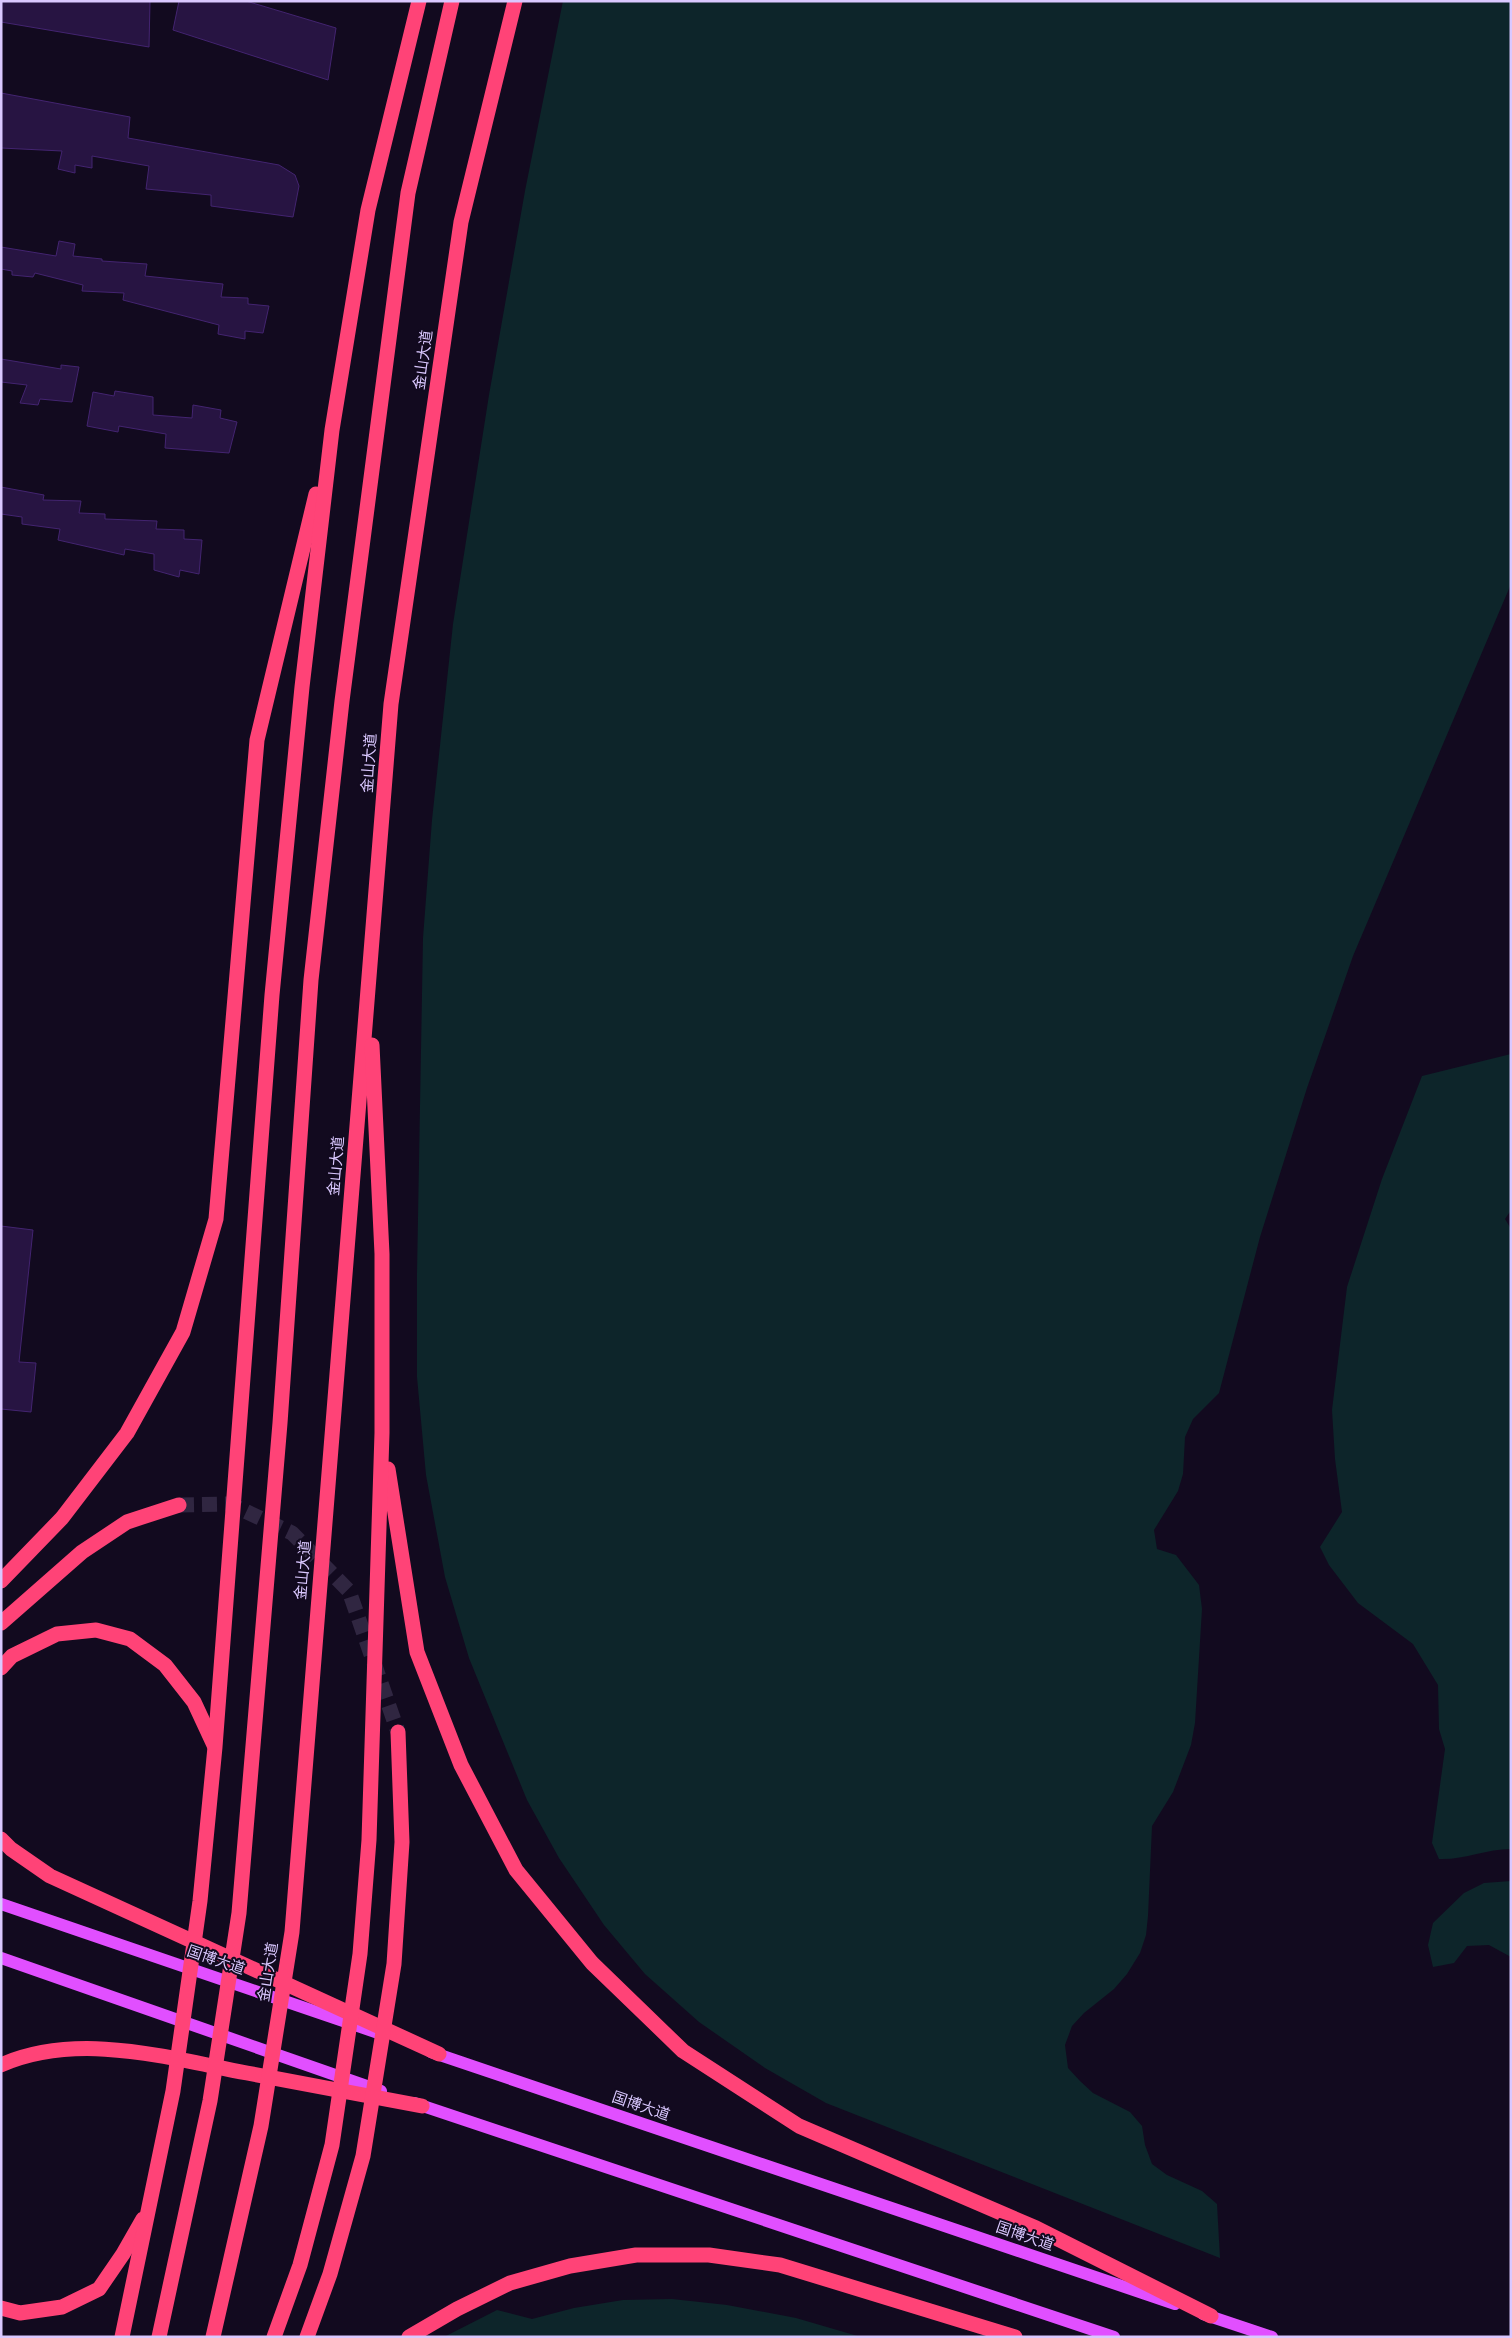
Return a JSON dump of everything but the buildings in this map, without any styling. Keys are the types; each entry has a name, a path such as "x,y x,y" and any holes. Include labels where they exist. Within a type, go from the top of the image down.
{"highway":[{"path":"122,2337 173,2091 200,1901 214,1747 272,995 302,687 332,430 368,210 419,1"},
{"path":"159,2337 210,2101 240,1913 279,1433 312,971 342,701 408,193 452,1"},
{"name":"金山大道","path":"213,2337 261,2126 292,1932 391,704 461,222 515,1"},
{"path":"1,1581 62,1518 126,1433 183,1332 216,1218 257,740 332,430"},
{"path":"274,2337 300,2265 332,2145 360,1954 369,1840 382,1433 382,1254 369,985"},
{"path":"382,1433 417,1652 461,1765 516,1870 592,1963 683,2051 799,2126 1036,2228 1211,2316"},
{"path":"1,1623 82,1552 127,1522 179,1505"},
{"path":"1,1668 12,1656 58,1634 96,1630 130,1639 165,1665 194,1702 214,1747"},
{"path":"308,2337 330,2274 363,2156 394,1964 402,1842 398,1732"},
{"path":"1,1839 11,1849 50,1876 439,2054"},
{"path":"1,2065 19,2057 76,2048 139,2052 422,2106"},
{"path":"1,2308 20,2313 62,2307 99,2289 123,2254 151,2204"},
{"path":"408,2337 457,2309 510,2283 570,2266 636,2255 709,2255 780,2265 1015,2337"}],"main road":[{"name":"国博大道","path":"1,1904 1272,2337"},
{"path":"1,1958 422,2106 1114,2337"}],"green space":[{"path":"563,1 1511,1 1511,584 1353,956 1307,1088 1260,1237 1219,1393 1193,1419 1185,1437 1183,1474 1178,1491 1154,1530 1157,1549 1176,1555 1199,1585 1202,1609 1195,1723 1191,1745 1173,1792 1152,1826 1148,1916 1146,1935 1140,1953 1127,1974 1114,1989 1084,2013 1072,2026 1065,2045 1068,2068 1080,2081 1093,2093 1130,2112 1142,2126 1145,2145 1152,2164 1167,2175 1202,2191 1217,2204 1220,2258 826,2103 765,2068 699,2022 645,1974 604,1925 559,1858 527,1800 469,1658 445,1577 426,1475 417,1377 423,938 432,820 453,624 489,395 525,191"},
{"path":"1511,1054 1511,1210 1505,1219 1511,1229 1511,1849 1439,1859 1432,1843 1445,1749 1439,1729 1438,1685 1413,1644 1358,1603 1329,1565 1320,1547 1342,1512 1335,1459 1332,1410 1347,1287 1382,1179 1422,1076"},
{"path":"1511,1881 1511,1957 1489,1945 1467,1946 1454,1963 1433,1967 1428,1945 1433,1923 1464,1893 1484,1883"},
{"path":"672,2299 727,2305 796,2318 861,2337 444,2337 497,2310 532,2319 574,2308 623,2300"}],"tunnel":[{"path":"179,1505 230,1504 292,1533 349,1591 398,1732"}]}
